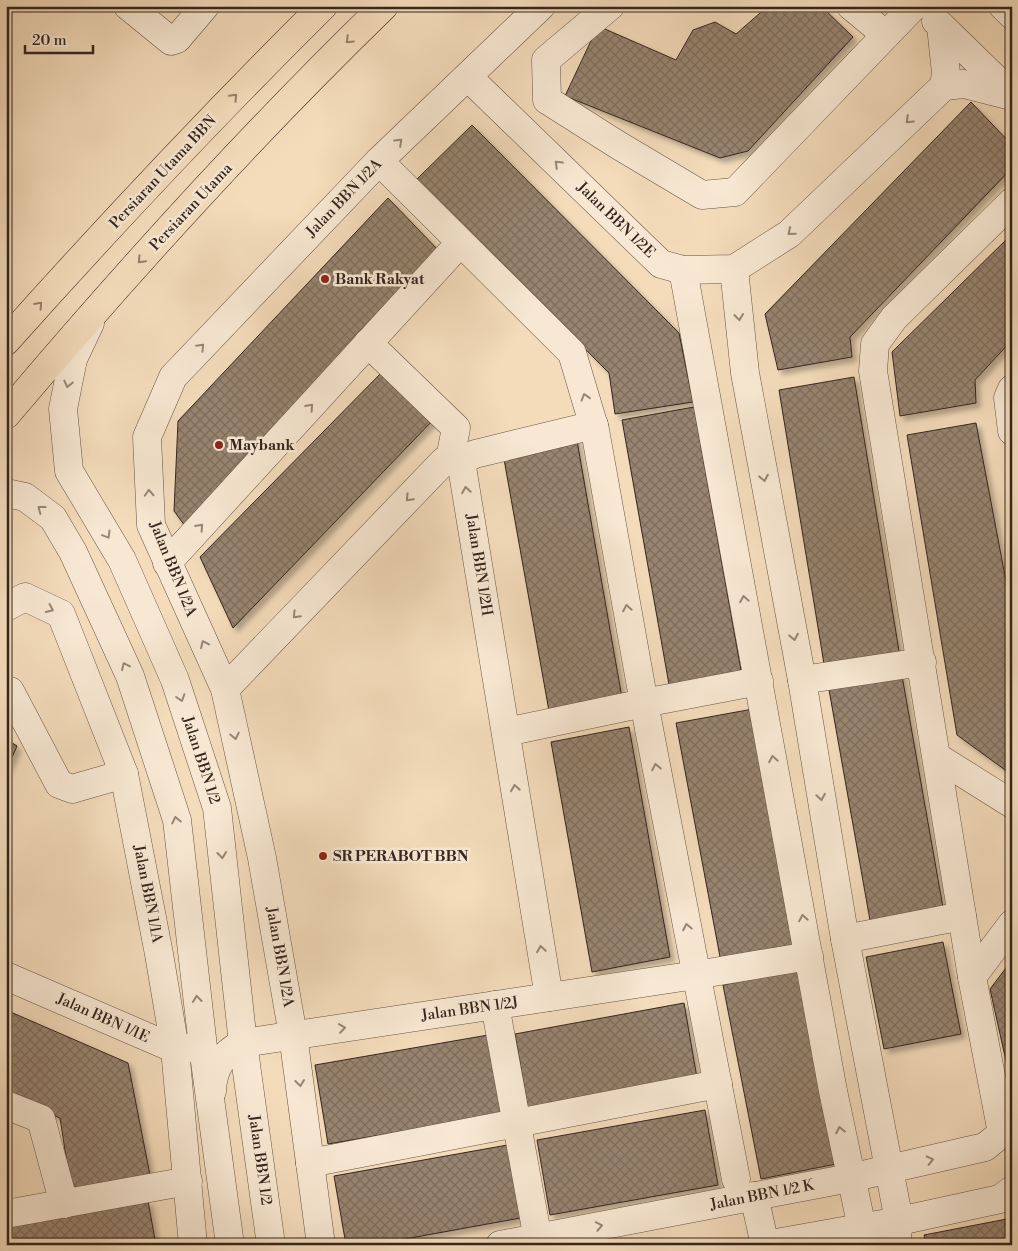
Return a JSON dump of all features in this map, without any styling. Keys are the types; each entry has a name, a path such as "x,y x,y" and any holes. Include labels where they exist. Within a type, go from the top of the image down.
{"main road":[{"name":"Persiaran Utama BBN","path":"6,341 58,283 272,57 323,6"},
{"name":"Persiaran Utama","path":"6,415 98,306 319,70 384,6"}],"street":[{"path":"128,6 171,41 176,39 205,6"},
{"name":"Jalan BBN 1/2A","path":"322,1245 294,1035 262,858 225,689 151,525 147,437 173,376 379,161 541,6"},
{"path":"610,6 546,60 547,100 702,195 735,192 914,6"},
{"path":"851,6 886,35"},
{"path":"920,6 1012,95"},
{"path":"1003,6 1012,15"},
{"path":"897,1233 889,1169 845,939 802,680 745,373 734,269 789,234 944,86 946,73 941,26"},
{"name":"Jalan BBN 1/2E","path":"468,77 661,264 684,270 734,269"},
{"path":"944,86 964,84 1012,95"},
{"path":"379,161 572,353 594,425 644,703 718,1084 745,1187 765,1245 897,1233 1000,1199 1012,1190"},
{"path":"1007,1126 972,977 922,662 872,371 875,344 894,318 1012,202"},
{"path":"167,563 460,242"},
{"path":"684,270 850,1178 868,1236"},
{"name":"Jalan BBN 1/2","path":"98,306 73,358 62,409 69,471 122,560 175,680 217,808 243,1043 271,1245"},
{"path":"368,343 456,428 454,460"},
{"path":"1012,389 1008,398 1012,431"},
{"path":"225,689 437,468 454,460 475,454 594,425"},
{"name":"Jalan BBN 1/2H","path":"454,460 462,467 549,997"},
{"path":"6,493 25,497 53,518 73,552 130,676 177,820 202,1047 230,1245"},
{"name":"Jalan BBN 1/1A","path":"6,607 25,597 62,614 124,774 160,954 175,1049 193,1245"},
{"path":"802,680 922,662"},
{"path":"506,732 759,681"},
{"path":"10,691 59,784 72,789 124,774"},
{"path":"937,758 1012,804"},
{"path":"845,939 962,916"},
{"path":"972,977 1012,924"},
{"name":"Jalan BBN 1/2J","path":"243,1043 810,956"},
{"name":"Jalan BBN 1/1E","path":"6,976 175,1049 202,1047"},
{"path":"495,1005 518,1122 538,1241"},
{"path":"211,1110 212,1080 217,1065 227,1051 243,1043"},
{"path":"310,1163 718,1084"},
{"path":"6,1104 40,1119 64,1204"},
{"name":"Jalan BBN 1/2 K","path":"500,1245 538,1241 745,1187 850,1178 985,1147 1007,1126"},
{"path":"6,1214 188,1181"}],"building":[{"path":"768,6 821,6 853,37 748,151 720,158 565,96 598,26 676,60 693,30 715,22 736,34"},
{"path":"971,102 1012,145 1012,168 850,337 852,357 778,370 765,314"},
{"path":"472,125 679,333 693,402 615,414 609,373 417,179"},
{"path":"388,198 441,253 185,526 174,511 178,421"},
{"path":"1012,234 1012,340 975,380 976,403 900,416 892,352"},
{"path":"386,368 435,418 233,628 200,557"},
{"path":"854,377 900,657 825,670 779,390"},
{"path":"694,407 742,676 670,690 622,420"},
{"path":"976,423 1012,613 1012,775 957,735 907,435"},
{"path":"576,435 622,698 549,711 502,448"},
{"path":"901,670 944,913 871,926 828,684"},
{"path":"753,709 797,947 721,962 676,723"},
{"path":"629,727 670,957 592,972 551,742"},
{"path":"6,739 17,746 6,771"},
{"path":"943,942 961,1034 884,1049 866,957"},
{"path":"1012,960 1012,1088 990,989"},
{"path":"798,970 836,1164 761,1179 723,985"},
{"path":"684,1003 697,1078 528,1109 515,1034"},
{"path":"6,1010 128,1063 150,1175 71,1189 60,1118 6,1095"},
{"path":"494,1034 508,1113 328,1144 315,1065"},
{"path":"705,1110 718,1185 550,1215 537,1140"},
{"path":"513,1144 526,1217 372,1245 346,1245 334,1176"},
{"path":"148,1201 156,1245 6,1245 6,1226"},
{"path":"1012,1218 1012,1245 926,1245 924,1235"}],"place":[{"name":"Bank Rakyat","path":"325,279"},
{"name":"Maybank","path":"219,445"},
{"name":"SR PERABOT BBN","path":"323,856"}]}
